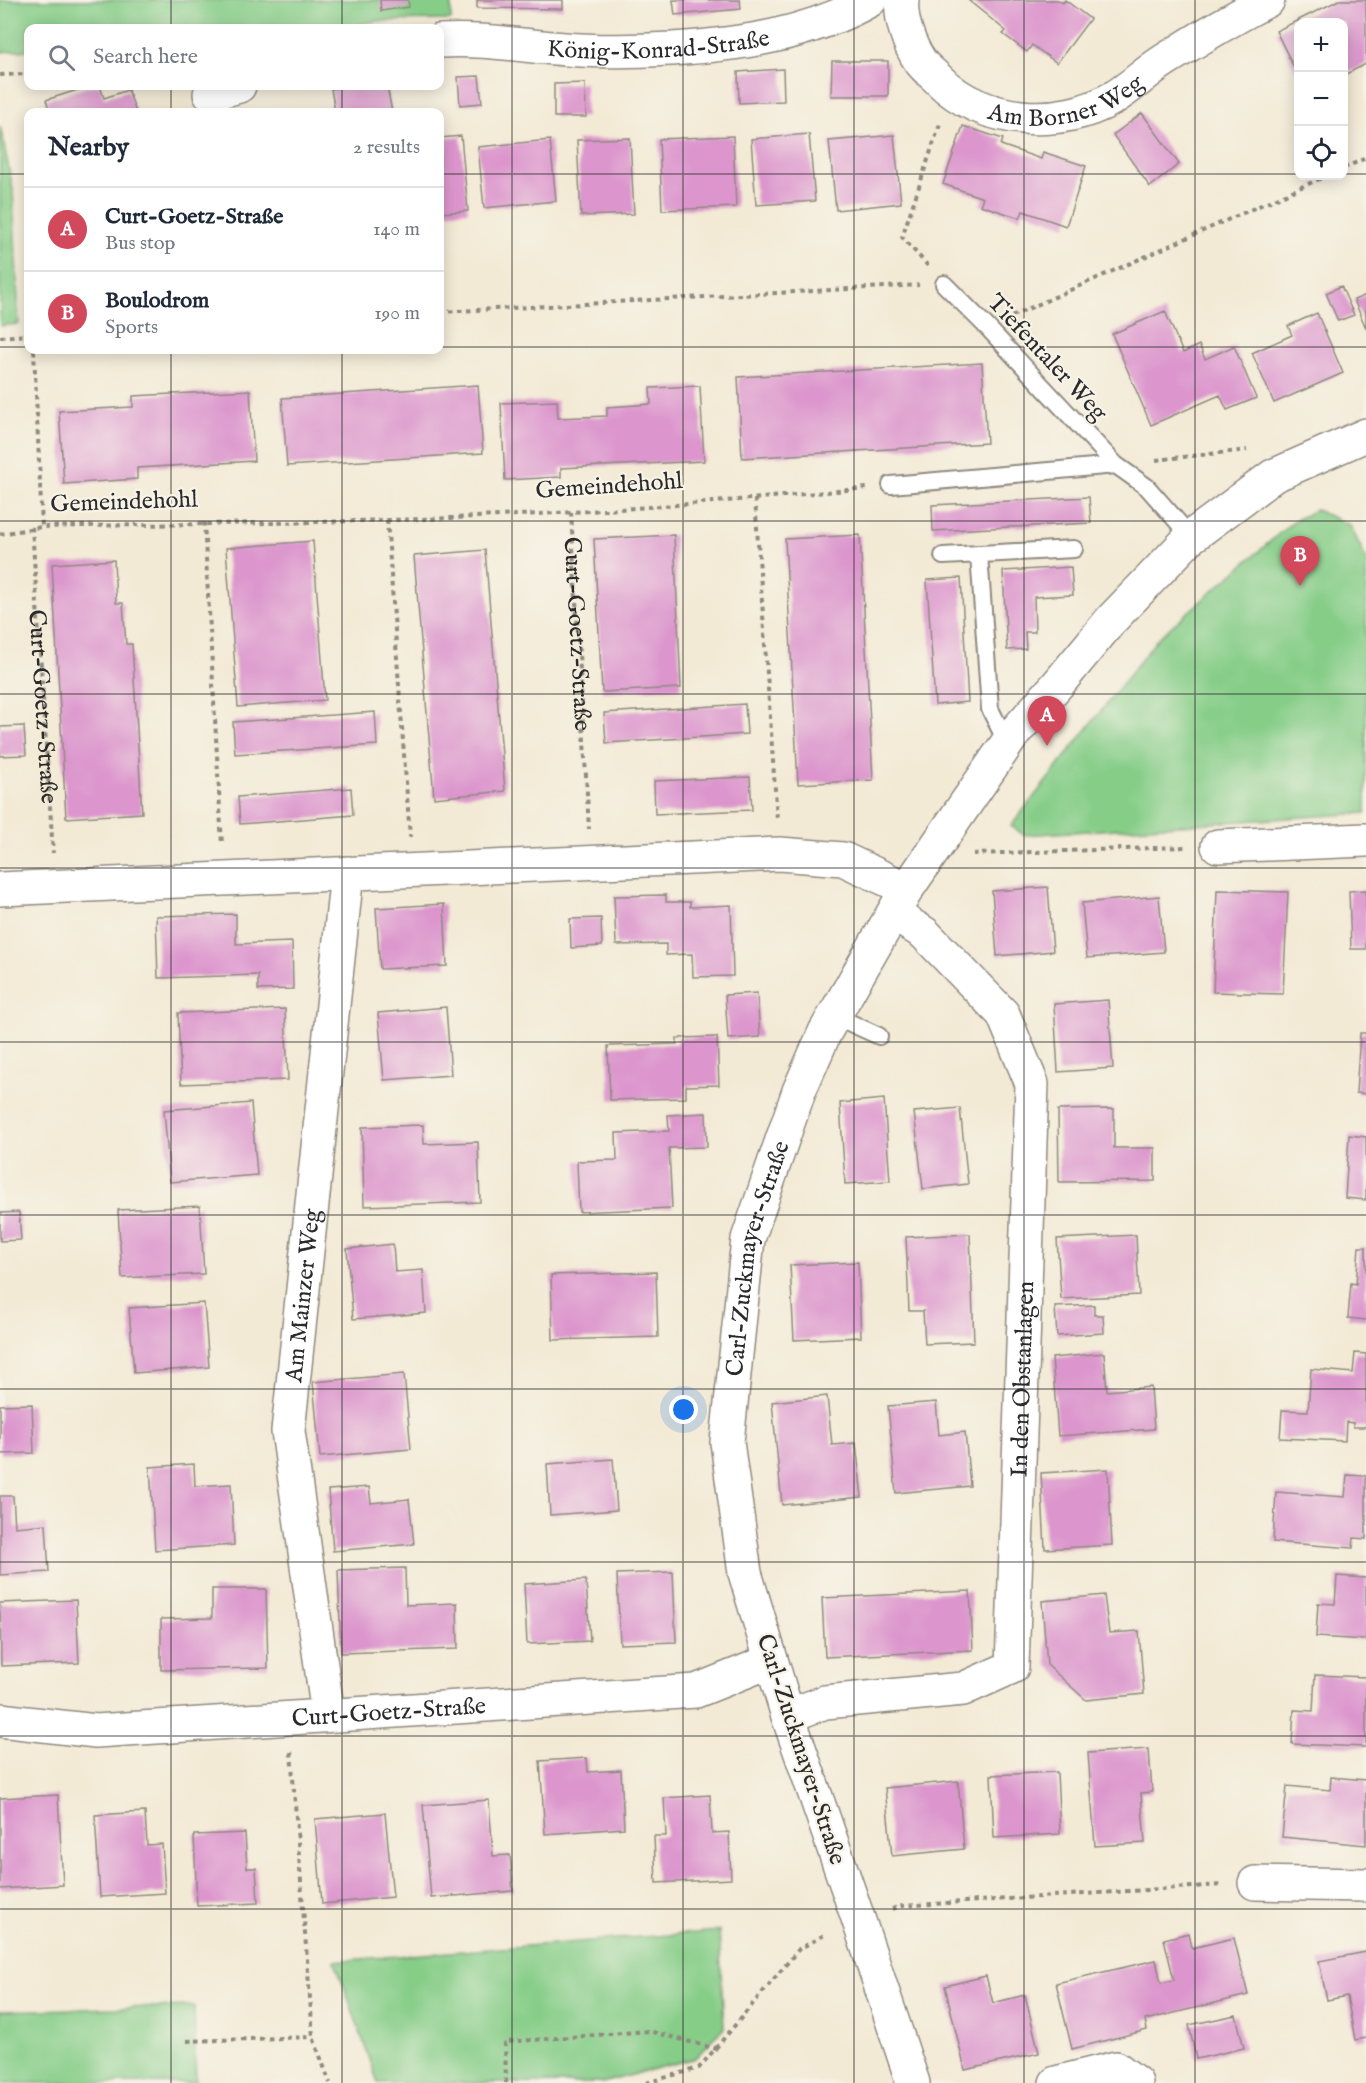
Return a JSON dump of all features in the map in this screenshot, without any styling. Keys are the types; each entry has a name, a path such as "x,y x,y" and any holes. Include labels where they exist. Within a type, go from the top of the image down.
{"street":[{"name":"König-Konrad-Straße","path":"444,41 461,40 582,51 643,50 756,41 799,30 856,8 870,0"},
{"name":"Am Borner Weg","path":"902,0 901,7 907,35 920,60 951,92 970,103 1006,115 1046,118 1091,109 1114,98 1162,61 1268,0"},
{"name":"Carl-Zuckmayer-Straße","path":"913,2083 788,1716 745,1573 727,1442 748,1239 799,1091 825,1032 900,902 1007,743 1111,620 1191,537 1273,476 1365,437"},
{"path":"1218,846 1366,840"},
{"path":"0,889 780,854 843,859 900,902"},
{"name":"Am Mainzer Weg","path":"328,1715 288,1431 347,873"},
{"name":"In den Obstanlagen","path":"788,1716 825,1702 963,1689 1012,1667 1032,1084 1002,1014 924,933 900,902"},
{"name":"Curt-Goetz-Straße","path":"0,1719 96,1731 696,1691 771,1660"},
{"path":"1255,1883 1366,1885"},
{"path":"1056,2083 1116,2068 1136,2083"}],"lane":[{"name":"Tiefentaler Weg","path":"944,284 1116,465"},
{"path":"891,485 1116,465 1148,487 1191,537"},
{"path":"943,556 1074,549"},
{"path":"979,554 990,709 1007,743"},
{"path":"835,1016 879,1036"}],"path":[{"path":"0,75 24,74"},
{"path":"944,284 902,237 951,92"},
{"path":"1348,166 1366,158"},
{"path":"987,327 1317,180"},
{"path":"444,312 944,284"},
{"path":"0,337 24,335"},
{"path":"34,354 42,527"},
{"path":"1116,465 1258,448"},
{"name":"Gemeindehohl","path":"0,534 32,527 387,520 571,512 755,499 891,485"},
{"path":"755,499 780,854"},
{"name":"Curt-Goetz-Straße","path":"571,512 591,862"},
{"path":"387,520 412,870"},
{"path":"204,522 224,879"},
{"name":"Curt-Goetz-Straße","path":"32,527 55,886"},
{"path":"968,854 1218,846"},
{"path":"288,1718 313,2037 330,2083"},
{"path":"646,2083 699,2068 799,1949 820,1936 902,1906 1255,1883"},
{"path":"506,2083 505,2042 649,2031 717,2049"},
{"path":"187,2042 313,2037"}],"green space":[{"path":"0,0 451,0 451,20 376,21 361,24 24,24 24,50 0,52"},
{"path":"0,126 13,189 19,324 0,326"},
{"path":"1316,510 1350,525 1366,559 1366,813 1024,835 1011,826 1158,638 1295,520"},
{"path":"719,1931 724,2028 695,2058 602,2083 378,2083 335,1961"},
{"path":"194,2006 196,2083 0,2083 0,2011"}],"building":[{"path":"380,0 408,0 409,7 381,11"},
{"path":"477,0 563,0 563,9 477,8"},
{"path":"673,0 740,0 741,9 675,15"},
{"path":"968,0 1058,0 1063,3 1065,0 1090,19 1057,63 1032,45 1027,52 1003,34 1006,31"},
{"path":"1339,0 1366,0 1366,64 1348,73 1348,18 1302,18"},
{"path":"1294,22 1294,68 1276,31"},
{"path":"832,61 888,61 888,96 831,96"},
{"path":"783,69 784,101 739,103 738,72"},
{"path":"479,76 482,103 460,105 458,77"},
{"path":"585,83 586,117 554,117 554,84"},
{"path":"77,90 101,90 104,98 128,90 135,108 49,108 46,100"},
{"path":"331,90 388,90 391,108 334,108"},
{"path":"1142,113 1179,164 1150,187 1113,135"},
{"path":"963,126 1003,139 1001,145 1041,159 1043,152 1086,166 1066,226 1023,211 1020,218 980,205 983,198 943,184"},
{"path":"809,134 815,201 756,205 751,139"},
{"path":"894,135 901,203 836,210 829,141"},
{"path":"461,136 468,211 444,213 444,138"},
{"path":"733,136 736,207 662,210 659,139"},
{"path":"630,138 634,214 581,216 577,140"},
{"path":"550,140 556,201 484,208 478,147"},
{"path":"1341,286 1354,315 1338,321 1326,293"},
{"path":"1366,295 1366,328 1354,300"},
{"path":"1165,311 1183,353 1199,345 1205,359 1234,346 1256,398 1227,410 1220,395 1151,425 1112,334"},
{"path":"1317,313 1343,373 1274,403 1252,353 1292,335 1288,326"},
{"path":"982,363 987,443 742,458 738,377"},
{"path":"478,385 483,453 287,466 282,398"},
{"path":"700,386 704,461 561,468 561,477 505,480 501,403 557,401 558,418 607,416 607,407 651,404 650,388"},
{"path":"250,390 254,461 137,468 137,479 64,484 59,411 133,407 133,396"},
{"path":"1089,497 1091,523 933,531 932,505"},
{"path":"674,535 681,688 602,692 594,539"},
{"path":"860,535 873,780 798,784 785,539"},
{"path":"313,541 325,700 238,707 226,548"},
{"path":"485,550 505,791 434,798 414,556"},
{"path":"114,560 116,603 123,603 126,644 132,644 142,813 66,818 52,564"},
{"path":"1071,567 1073,595 1034,597 1035,632 1025,632 1026,649 1007,650 1003,571"},
{"path":"961,578 968,702 935,705 927,580"},
{"path":"745,704 747,734 606,743 604,713"},
{"path":"375,712 377,745 235,754 233,722"},
{"path":"24,726 26,755 0,756 0,727"},
{"path":"750,777 752,810 655,814 654,781"},
{"path":"351,788 353,815 240,824 238,797"},
{"path":"1048,887 1053,951 997,956 992,891"},
{"path":"1217,890 1288,892 1283,994 1213,992"},
{"path":"1366,890 1366,949 1351,949 1349,891"},
{"path":"666,895 666,902 690,902 690,907 731,905 733,976 693,977 692,954 666,955 666,944 616,945 614,896"},
{"path":"1159,896 1164,952 1087,958 1082,903"},
{"path":"444,904 447,966 380,969 376,908"},
{"path":"236,914 236,944 292,942 293,989 258,990 258,975 158,978 156,916"},
{"path":"601,918 602,946 571,948 570,919"},
{"path":"757,993 760,1037 728,1039 725,995"},
{"path":"1108,1000 1113,1068 1058,1072 1054,1004"},
{"path":"446,1007 451,1075 384,1080 378,1013"},
{"path":"285,1009 288,1080 181,1084 178,1013"},
{"path":"1360,1033 1366,1033 1366,1094 1356,1093"},
{"path":"717,1037 719,1085 686,1086 686,1098 610,1100 608,1046 677,1044 677,1038"},
{"path":"884,1099 890,1181 845,1184 840,1103"},
{"path":"251,1103 257,1175 170,1182 164,1110"},
{"path":"960,1108 968,1184 923,1189 914,1112"},
{"path":"1114,1109 1114,1148 1155,1148 1155,1181 1059,1182 1058,1110"},
{"path":"706,1113 707,1147 669,1148 672,1208 579,1212 577,1161 617,1160 616,1133 669,1131 668,1115"},
{"path":"423,1125 424,1144 478,1142 480,1202 364,1206 362,1127"},
{"path":"1349,1135 1366,1137 1366,1200 1345,1198"},
{"path":"200,1206 204,1274 122,1278 118,1210"},
{"path":"19,1212 21,1240 0,1241 0,1213"},
{"path":"970,1234 974,1342 925,1344 923,1311 909,1311 906,1237"},
{"path":"1136,1235 1139,1295 1061,1299 1057,1239"},
{"path":"393,1244 395,1272 423,1270 426,1313 353,1319 347,1249"},
{"path":"1359,1247 1366,1247 1366,1320 1348,1318 1351,1283 1356,1284"},
{"path":"858,1262 861,1337 794,1340 790,1265"},
{"path":"656,1272 658,1337 553,1340 551,1275"},
{"path":"204,1303 209,1367 134,1373 129,1308"},
{"path":"1094,1305 1094,1315 1103,1315 1104,1333 1057,1336 1055,1307"},
{"path":"1104,1353 1107,1391 1151,1387 1154,1429 1058,1436 1052,1358"},
{"path":"1355,1353 1366,1354 1366,1427 1353,1427 1353,1423 1346,1422 1345,1441 1280,1438 1282,1410 1308,1411 1311,1369 1353,1373"},
{"path":"404,1374 411,1449 320,1457 313,1382"},
{"path":"827,1396 832,1445 856,1443 862,1497 782,1505 772,1402"},
{"path":"936,1402 939,1435 965,1432 970,1486 896,1493 888,1406"},
{"path":"32,1404 34,1453 0,1454 0,1405"},
{"path":"613,1459 617,1510 550,1515 547,1464"},
{"path":"194,1464 195,1486 231,1484 234,1545 155,1550 150,1467"},
{"path":"1108,1469 1112,1545 1045,1549 1041,1473"},
{"path":"1347,1475 1366,1476 1366,1539 1354,1538 1353,1548 1273,1542 1276,1492 1345,1497"},
{"path":"369,1487 371,1503 409,1499 414,1544 333,1551 328,1490"},
{"path":"0,1496 13,1496 15,1527 46,1524 49,1572 0,1575"},
{"path":"405,1568 406,1605 457,1603 458,1649 341,1653 338,1570"},
{"path":"673,1572 676,1642 620,1644 617,1574"},
{"path":"1337,1576 1366,1578 1366,1640 1316,1637 1318,1603 1335,1604"},
{"path":"586,1580 590,1641 527,1644 524,1584"},
{"path":"212,1589 266,1589 268,1668 161,1670 161,1619 212,1618"},
{"path":"970,1591 973,1650 825,1657 822,1598"},
{"path":"1104,1595 1109,1633 1139,1631 1144,1694 1086,1700 1047,1665 1042,1601"},
{"path":"76,1600 79,1663 1,1666 0,1603"},
{"path":"1315,1675 1366,1677 1366,1747 1292,1744 1294,1710 1313,1711"},
{"path":"1149,1749 1152,1792 1141,1793 1145,1843 1095,1846 1088,1753"},
{"path":"587,1758 588,1772 621,1770 624,1828 545,1834 540,1761"},
{"path":"1057,1772 1060,1834 994,1838 991,1775"},
{"path":"1331,1777 1366,1780 1366,1845 1282,1837 1287,1786 1330,1790"},
{"path":"958,1781 964,1849 892,1856 885,1788"},
{"path":"58,1795 63,1885 0,1889 0,1798"},
{"path":"710,1795 712,1833 729,1832 731,1879 656,1883 654,1836 666,1836 664,1798"},
{"path":"489,1800 493,1856 510,1855 513,1891 431,1898 423,1805"},
{"path":"145,1812 147,1845 162,1844 165,1893 100,1897 95,1815"},
{"path":"385,1813 393,1897 322,1904 315,1819"},
{"path":"245,1833 247,1868 256,1868 258,1903 197,1906 194,1835"},
{"path":"1189,1933 1192,1948 1234,1938 1248,1995 1145,2020 1147,2030 1072,2049 1056,1983 1156,1960 1161,1983 1174,1980 1164,1939"},
{"path":"1366,1952 1366,2038 1355,2040 1347,1996 1327,2000 1319,1961"},
{"path":"986,1976 993,2003 1025,1995 1039,2053 965,2070 945,1986"},
{"path":"1236,2015 1244,2048 1196,2059 1189,2025"}],"place":[{"name":"Boulodrom","path":"1300,586"},
{"name":"Curt-Goetz-Straße","path":"1047,746"}]}
